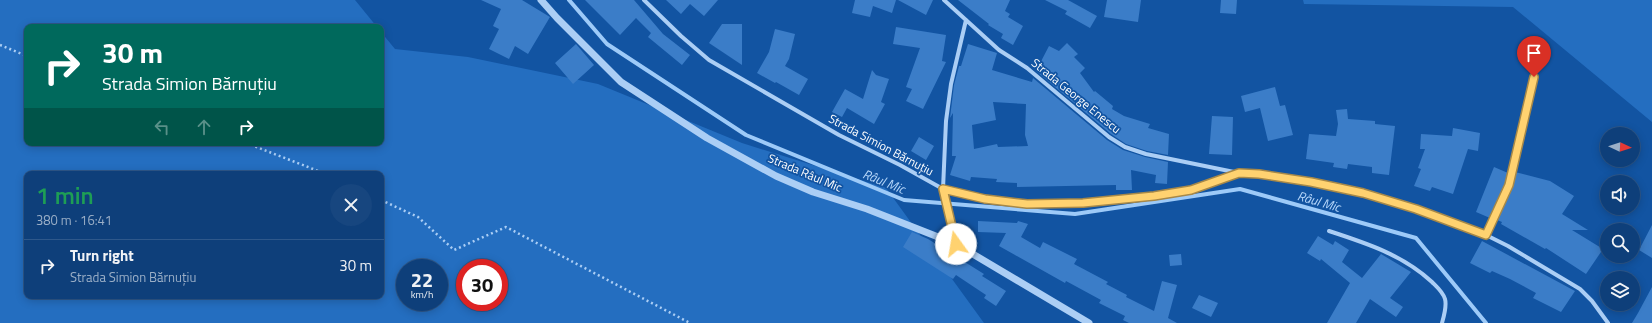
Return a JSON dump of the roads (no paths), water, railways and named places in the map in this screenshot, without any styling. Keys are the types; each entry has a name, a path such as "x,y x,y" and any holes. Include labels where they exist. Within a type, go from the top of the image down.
{"street":[{"name":"Strada Râul Mic","path":"541,0 621,82 707,138 776,176 807,189 867,209 956,244 1089,323"},
{"name":"Strada Simion Bărnuțiu","path":"644,0 708,60 839,135 900,165 943,189 985,199 1027,204 1083,203 1154,196 1191,190 1239,173 1259,174 1311,182 1363,193 1416,209 1486,235 1508,246 1580,289 1592,301 1608,323"},
{"name":"Strada George Enescu","path":"944,0 999,50 1027,68 1109,137 1125,147 1171,160 1239,173"},
{"path":"956,244 943,189 946,121 951,84 966,20"},
{"path":"1486,235 1509,185 1534,77"},
{"path":"1329,231 1367,243 1402,260 1422,273 1439,290 1446,300 1442,323"}],"waterway":[{"name":"Râul Mic","path":"569,0 607,44 746,135 904,200 1075,214 1240,189 1416,238 1486,323"}]}
